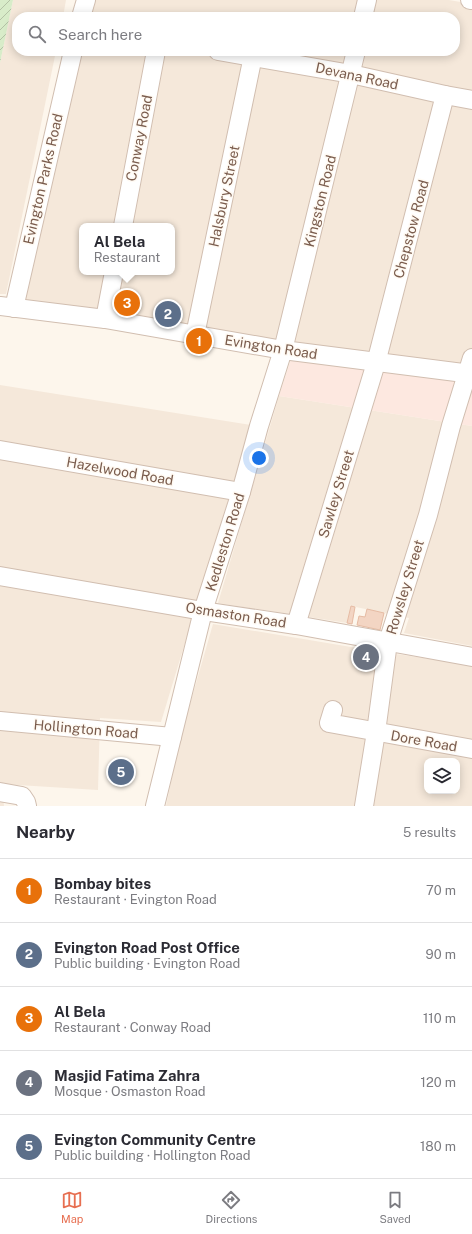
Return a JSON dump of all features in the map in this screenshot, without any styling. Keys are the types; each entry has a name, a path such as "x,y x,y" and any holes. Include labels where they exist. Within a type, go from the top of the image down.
{"street":[{"path":"82,12 86,0"},
{"path":"364,12 367,0"},
{"name":"Evington Parks Road","path":"7,307 72,56"},
{"name":"Conway Road","path":"124,223 155,56"},
{"name":"Devana Road","path":"253,56 351,74 472,100"},
{"name":"Halsbury Street","path":"195,335 253,56"},
{"name":"Kingston Road","path":"283,350 355,56"},
{"name":"Chepstow Road","path":"376,363 445,95"},
{"path":"105,320 113,275"},
{"name":"Evington Road","path":"7,307 105,320 283,350 376,363 470,369"},
{"name":"Kedleston Road","path":"155,806 203,611 241,492 258,426 283,350"},
{"name":"Sawley Street","path":"296,625 376,363"},
{"name":"Rowsley Street","path":"364,806 388,642 428,515 451,426 470,369"},
{"name":"Hazelwood Road","path":"0,450 241,492"},
{"name":"Osmaston Road","path":"0,576 203,611 296,625 472,657"},
{"name":"Dore Road","path":"333,710 330,723 472,749"},
{"name":"Hollington Road","path":"0,721 172,737"},
{"path":"0,792 22,796 27,806"}],"shaded area":[{"path":"13,0 66,0 64,12 12,12 12,56 55,56 6,294 0,294 0,63"},
{"path":"88,0 449,0 472,4 472,372 14,308 75,56 460,56 460,12 85,12"},
{"path":"293,353 472,374 472,426 279,396"},
{"path":"0,385 251,425 161,722 100,718 98,790 2,784 4,806 0,806"},
{"path":"279,396 472,426 472,646 404,633 409,618 351,606 347,623 218,603"},
{"path":"213,624 375,651 472,665 472,806 166,806 180,739"}],"green space":[{"path":"0,0 13,0 0,63"}],"building":[{"path":"351,606 355,607 352,624 347,623"},
{"path":"367,609 384,613 380,630 357,625 359,616 365,617"}],"place":[{"name":"Al Bela","path":"127,303"},
{"name":"Evington Road Post Office","path":"168,314"},
{"name":"Bombay bites","path":"199,341"},
{"name":"Masjid Fatima Zahra","path":"366,657"},
{"name":"Evington Community Centre","path":"121,772"}]}
